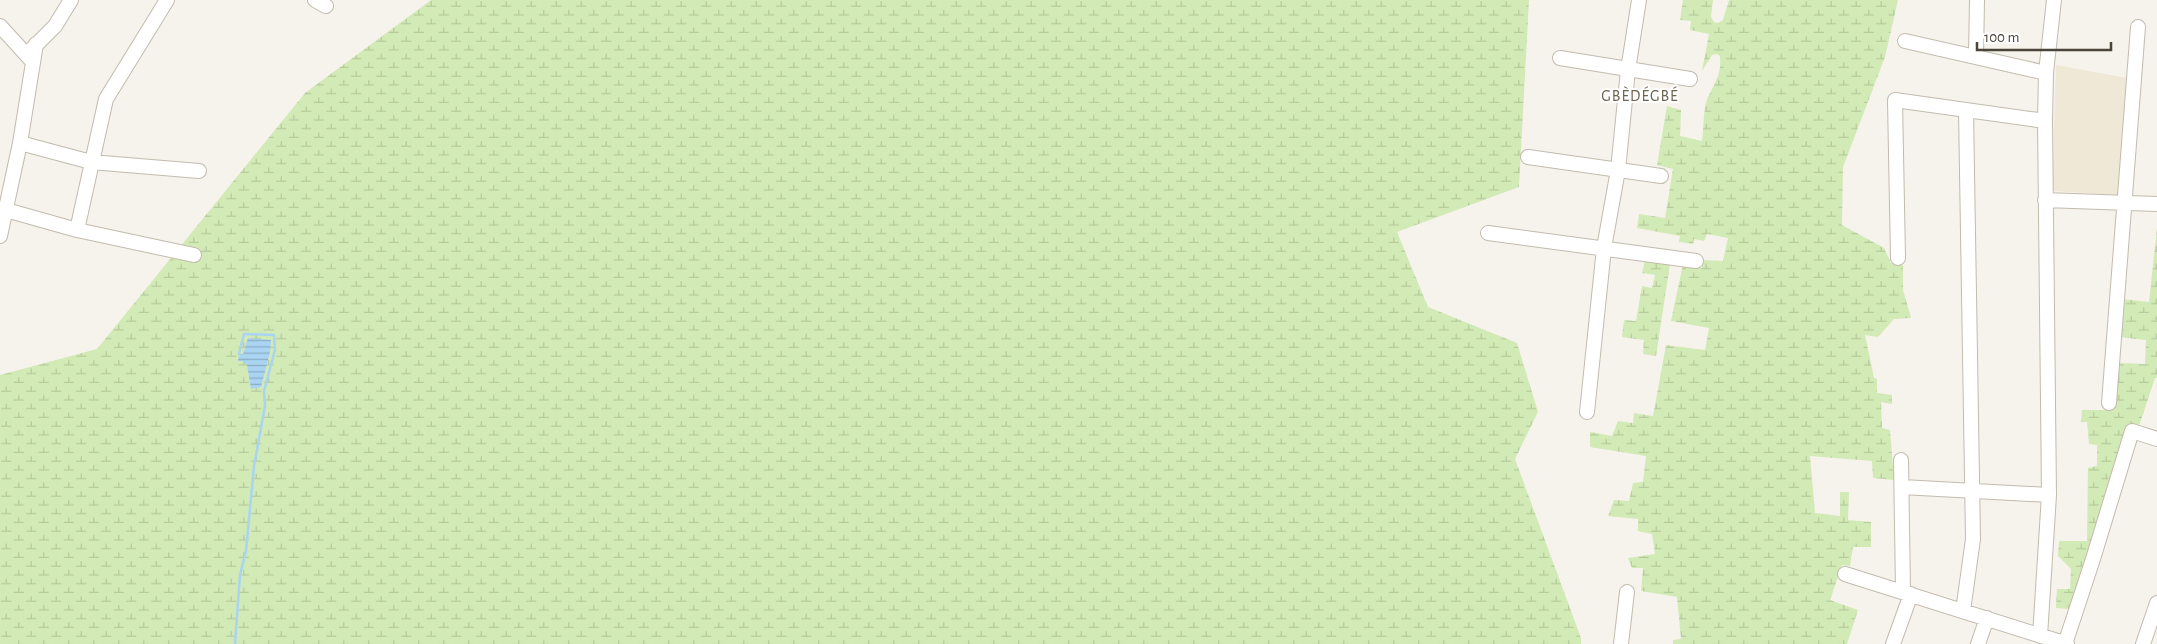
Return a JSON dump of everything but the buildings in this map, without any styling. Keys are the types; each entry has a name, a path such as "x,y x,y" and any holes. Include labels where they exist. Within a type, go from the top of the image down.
{"street":[{"path":"0,236 20,143 29,58 36,44 55,26 71,0"},
{"path":"76,230 106,99 167,0"},
{"path":"1587,412 1604,248 1618,170 1628,70 1640,0"},
{"path":"1976,57 1977,0"},
{"path":"2040,636 2049,495 2045,200 2046,73 2054,0"},
{"path":"2108,403 2138,27"},
{"path":"1,29 29,58"},
{"path":"1905,41 2046,73"},
{"path":"1560,58 1690,79"},
{"path":"1898,258 1895,100 2045,121"},
{"path":"1963,611 1972,539 1966,110"},
{"path":"20,143 91,162 199,171"},
{"path":"1528,157 1661,176"},
{"path":"2045,200 2157,204"},
{"path":"6,210 76,230 194,255"},
{"path":"1488,232 1696,261"},
{"path":"1845,574 2065,644 2132,431 2157,438"},
{"path":"1893,644 1907,593 1901,460"},
{"path":"1902,487 2049,495"},
{"path":"1621,644 1627,592"},
{"path":"2143,644 2157,603"},
{"path":"1978,644 1987,618"}],"shaded area":[{"path":"2056,65 2127,78 2119,195 2052,191"}],"green space":[{"path":"431,0 1529,0 1519,187 1397,232 1428,307 1517,343 1538,412 1515,459 1581,638 1581,644 0,644 0,375 97,349 305,93"},
{"path":"1683,0 1713,0 1711,17 1714,22 1718,23 1723,20 1729,0 1898,0 1885,57 1843,167 1842,225 1884,248 1891,263 1903,265 1903,290 1911,318 1894,319 1878,337 1865,335 1874,378 1877,379 1877,393 1892,395 1892,404 1881,402 1882,428 1890,430 1894,480 1873,478 1872,461 1810,456 1815,513 1840,516 1840,492 1849,492 1848,520 1871,522 1871,547 1853,547 1850,566 1842,565 1830,600 1858,610 1847,644 1673,644 1673,640 1681,639 1677,597 1641,591 1643,568 1632,568 1628,558 1655,554 1652,534 1638,531 1638,519 1608,516 1614,500 1629,501 1633,483 1643,482 1646,456 1590,447 1590,432 1612,436 1618,421 1633,423 1634,413 1653,416 1666,345 1705,350 1709,328 1671,321 1683,264 1702,268 1702,260 1723,261 1728,238 1707,234 1704,241 1694,239 1693,244 1679,242 1680,236 1637,228 1639,214 1665,218 1673,169 1657,165 1667,106 1681,110 1680,136 1702,141 1706,101 1719,73 1720,56 1717,54 1712,55 1702,71 1709,34 1690,30 1691,21 1680,20"},
{"path":"2157,228 2157,378 2155,378 2139,426 2131,424 2071,609 2056,608 2057,589 2070,589 2071,569 2058,556 2059,541 2087,541 2088,468 2097,466 2097,445 2089,444 2087,422 2081,422 2082,410 2111,410 2118,363 2145,364 2146,340 2119,337 2122,299 2149,302"},
{"path":"1645,260 1670,264 1656,356 1643,354 1644,340 1622,337 1624,320 1636,321 1642,286 1652,288 1655,275 1642,273"}],"water":[{"path":"248,338 271,340 270,352 261,387 251,389 247,365 242,361 238,361 239,354 243,354"}],"waterway":[{"path":"235,644 240,575 246,551 254,466 265,406 264,391 275,350 274,335 244,334 239,354"}],"district":[{"name":"GBÈDÉGBÉ","path":"1640,95"}]}
